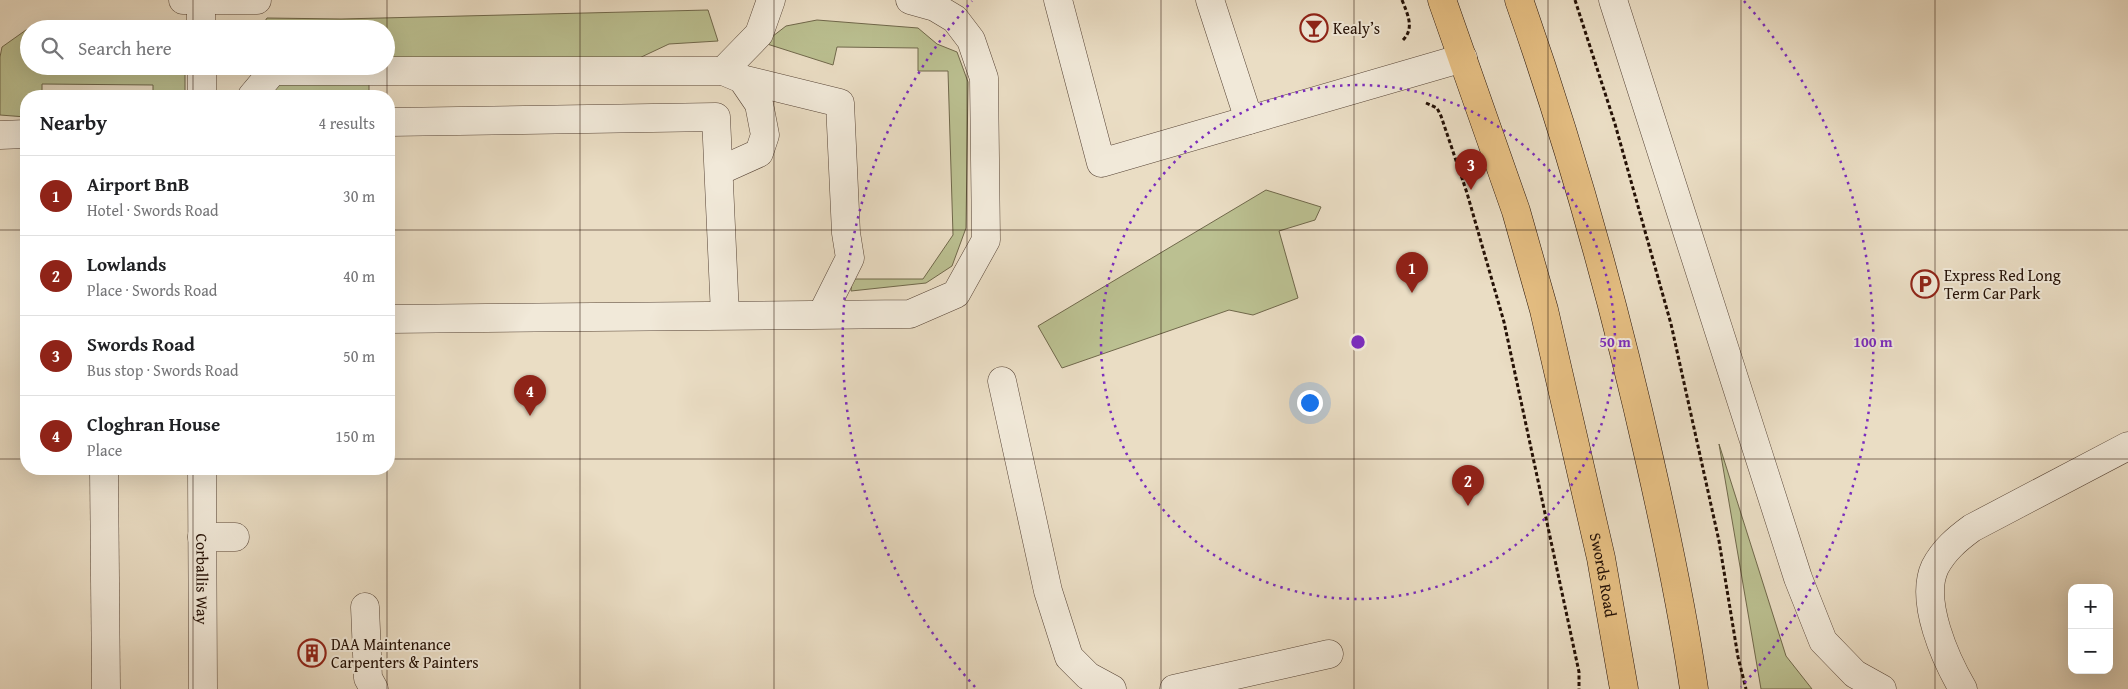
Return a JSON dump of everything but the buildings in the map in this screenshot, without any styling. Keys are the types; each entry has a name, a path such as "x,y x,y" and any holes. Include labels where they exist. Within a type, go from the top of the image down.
{"main road":[{"name":"Swords Road","path":"1442,0 1516,211 1544,310 1601,558 1622,684"},
{"path":"1519,0 1546,75 1581,190 1612,306 1668,543 1691,662 1694,689"},
{"path":"1691,662 1707,689"}],"street":[{"path":"198,20 192,0 257,0"},
{"path":"732,75 758,34 771,0"},
{"path":"1058,0 1101,163 1463,58"},
{"path":"1210,0 1249,120"},
{"path":"1613,0 1798,578 1822,641 1855,674 1882,689"},
{"path":"395,319 910,314 956,294 986,240 984,78 971,40 955,18 926,2"},
{"path":"395,72 732,75 840,104 846,233 850,258 822,314"},
{"path":"202,75 202,90"},
{"path":"257,90 269,75"},
{"path":"719,171 759,152 765,135 759,104 732,75"},
{"path":"395,122 716,117 724,315"},
{"path":"0,135 20,134"},
{"path":"1002,381 1048,591 1069,657 1088,676 1112,689"},
{"path":"1963,689 1943,651 1931,598 1931,581 1943,554 1957,539 1972,528 2128,446"},
{"path":"104,475 106,689"},
{"name":"Corballis Way","path":"202,475 203,689"},
{"path":"202,537 235,537"},
{"path":"365,607 368,678 374,689"},
{"path":"1174,689 1329,654"}],"path":[{"path":"1401,42 1408,37 1411,28 1402,0"},
{"path":"1575,0 1618,133 1671,324 1719,541 1738,657 1746,689"},
{"path":"1419,102 1430,104 1437,108 1441,116 1468,193 1504,322 1579,672 1580,689"}],"green space":[{"path":"708,10 718,41 669,44 635,60 395,63 395,20 266,20 267,18 341,19"},
{"path":"817,20 918,28 937,44 957,52 968,82 966,228 952,266 926,283 851,291 852,279 923,279 953,235 948,71 918,71 918,48 837,47 833,65 764,43 786,26"},
{"path":"20,34 20,75 185,75 185,90 153,90 153,85 42,84 42,90 20,90 20,117 0,115 0,57 2,47"},
{"path":"275,77 369,78 369,90 265,90"},
{"path":"1266,190 1321,207 1315,220 1279,231 1298,298 1253,315 1229,310 1062,368 1038,326"},
{"path":"1719,444 1786,656 1812,689 1761,689"}],"place":[{"name":"Kealy’s","path":"1314,28"},
{"name":"Swords Road","path":"1471,190"},
{"name":"Express Red Long Term Car Park","path":"1925,284"},
{"name":"Airport BnB","path":"1412,293"},
{"name":"Cloghran House","path":"530,416"},
{"name":"Lowlands","path":"1468,506"},
{"name":"DAA Maintenance Carpenters & Painters","path":"312,653"}]}
